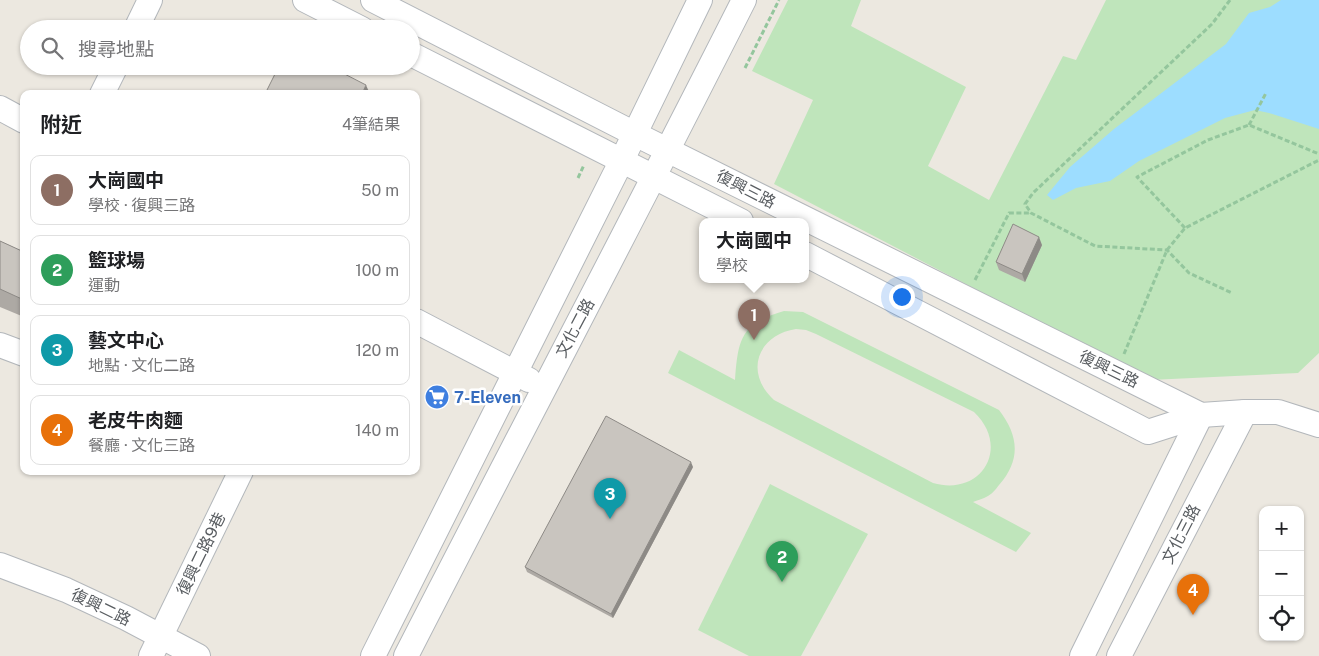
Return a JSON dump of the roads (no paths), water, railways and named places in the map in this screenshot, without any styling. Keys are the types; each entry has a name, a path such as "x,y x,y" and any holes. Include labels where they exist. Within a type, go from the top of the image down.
{"street":[{"path":"140,20 150,0"},
{"path":"305,0 344,20"},
{"name":"復興三路","path":"373,0 412,20"},
{"name":"文化二路","path":"373,656 635,134 700,0"},
{"name":"文化二路","path":"406,656 744,0"},
{"name":"復興三路","path":"420,24 804,218"},
{"name":"復興三路","path":"420,59 735,218"},
{"path":"104,90 112,75"},
{"path":"0,108 20,119"},
{"name":"復興三路","path":"809,220 1201,415"},
{"path":"809,256 1148,432 1201,415 1245,412 1278,412 1319,425"},
{"path":"420,323 544,388"},
{"path":"0,345 20,352"},
{"name":"文化三路","path":"1119,656 1245,412"},
{"path":"1082,656 1201,415"},
{"name":"復興二路9巷","path":"156,646 239,475"},
{"name":"復興二路","path":"0,565 66,590 156,646 198,656"}],"water":[{"path":"1281,0 1319,0 1319,129 1255,110 1225,118 1139,161 1110,181 1076,188 1053,200 1047,195 1070,167 1114,129 1226,44 1249,13 1270,7"}],"place":[{"name":"大崗國中","path":"754,340"},
{"name":"7-Eleven","path":"437,397"},
{"name":"藝文中心","path":"610,519"},
{"name":"籃球場","path":"782,582"},
{"name":"老皮牛肉麵","path":"1193,615"}]}
